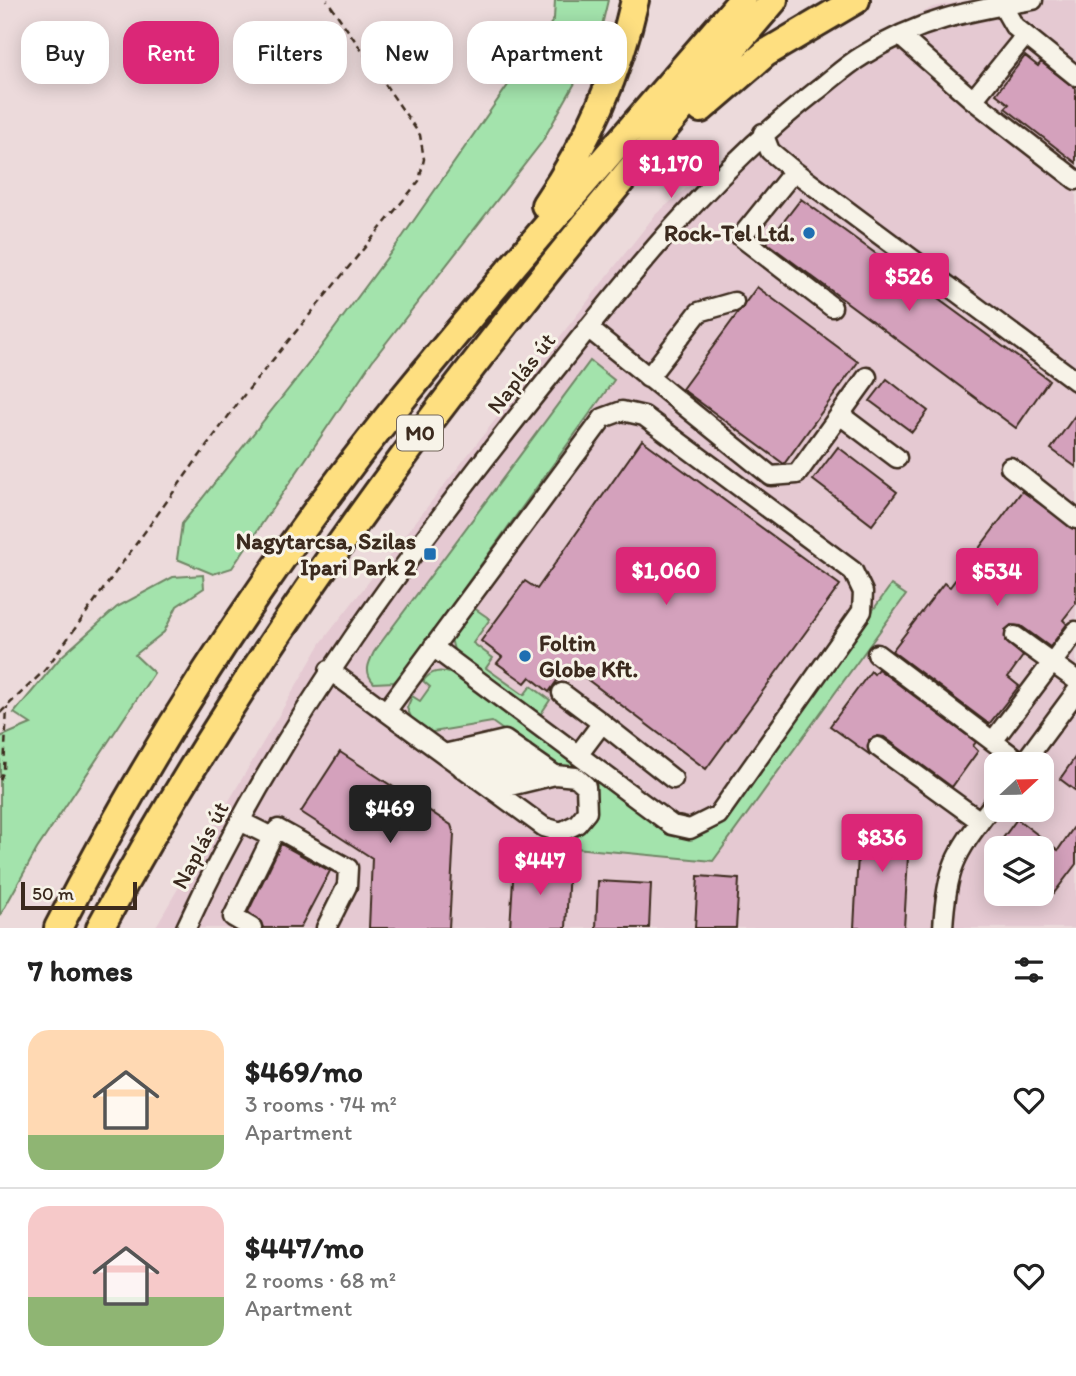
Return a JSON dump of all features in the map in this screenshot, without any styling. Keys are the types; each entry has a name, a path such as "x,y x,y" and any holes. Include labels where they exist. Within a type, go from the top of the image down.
{"highway":[{"path":"509,271 528,231 565,176 596,120 616,72 635,0"},
{"name":"M0","path":"58,928 141,777 287,553 402,400 742,0"},
{"name":"M0","path":"100,928 174,796 282,625 421,432 638,163 774,0"},
{"path":"638,163 766,53 856,0"}],"street":[{"name":"Naplás út","path":"186,928 240,821 329,670 471,475 659,239 763,133 862,56 948,15 1033,0"},
{"path":"1002,5 1014,26 1076,76"},
{"path":"900,36 973,100 1076,180"},
{"path":"973,100 1025,36"},
{"path":"763,133 770,151 794,171 1076,381"},
{"path":"794,171 741,237 832,307"},
{"path":"648,378 699,312 734,302"},
{"path":"588,328 771,476 797,474 867,377"},
{"path":"387,710 603,418 622,411 644,416 853,571 863,592 862,611 718,816 690,829 672,825 433,648"},
{"path":"839,415 897,458"},
{"path":"1010,467 1076,519"},
{"path":"993,741 1076,631"},
{"path":"1015,636 1076,680"},
{"path":"877,654 1007,752"},
{"path":"329,670 387,710 544,828 561,832 577,824 587,812 586,786 576,777 555,775 494,790"},
{"path":"562,693 673,779"},
{"path":"1032,752 1071,699"},
{"path":"578,755 602,723"},
{"path":"444,754 505,740 555,775"},
{"path":"878,747 980,821"},
{"path":"463,768 524,753"},
{"path":"478,779 539,764"},
{"path":"943,928 946,883 956,853 984,816"},
{"path":"240,821 272,837"},
{"path":"252,928 233,917 278,829 348,868 347,887 326,928"}],"path":[{"path":"0,713 45,670 240,400 419,181 424,159 420,135 327,0"},
{"path":"0,779 4,770 7,706"}],"shaded area":[{"path":"971,0 1076,0 1076,928 155,928 321,643 655,215 841,56 933,7"}],"green space":[{"path":"555,0 608,0 603,21 553,21"},
{"path":"509,84 574,84 542,142 372,361 232,568 213,574 177,559 182,524 309,363 403,236"},
{"path":"590,361 614,380 402,674 394,682 374,683 368,668 374,652"},
{"path":"203,575 204,588 177,606 164,632 135,655 154,673 37,849 0,916 0,737 31,724 14,713 61,657 117,607 173,577"},
{"path":"891,585 906,595 713,861 564,847 586,828 594,813 590,795 576,771 552,765 492,722 427,733 414,724 407,708 412,696 420,701 430,687 423,681 430,675 440,672 453,674 678,836 698,836 709,832 724,818"},
{"path":"471,606 490,619 473,643 493,658 486,668 524,695 531,686 550,700 540,715 455,654 450,635"}],"building":[{"path":"1025,56 1038,66 1041,62 1076,89 1076,163 1005,108 1009,104 996,94"},
{"path":"801,199 1049,380 1016,428 767,243"},
{"path":"757,287 858,362 784,464 682,389"},
{"path":"887,379 928,411 912,432 870,401"},
{"path":"1076,414 1076,467 1051,449"},
{"path":"642,440 840,585 706,769 568,665 549,692 530,677 525,683 497,663 502,657 481,641 525,581 537,589"},
{"path":"838,447 897,492 872,525 813,480"},
{"path":"1022,491 1076,530 1076,603 1063,620 1067,624 1050,647 1021,626 1011,625 1005,630 1005,641 1023,656 1008,677 1019,686 989,724 892,651 944,583 950,587"},
{"path":"878,669 976,742 973,746 978,751 952,787 884,737 878,736 869,740 869,754 830,726 871,671 874,674"},
{"path":"340,752 451,825 454,834 449,928 369,928 372,858 301,812"},
{"path":"1076,756 1076,791 1060,779"},
{"path":"860,818 910,821 904,928 854,928"},
{"path":"1015,822 1021,822 1039,836 1005,836"},
{"path":"1076,824 1076,864 1054,893 1054,847 1058,850"},
{"path":"281,844 330,871 300,928 263,928 261,922 248,912"},
{"path":"514,864 569,867 566,928 510,928"},
{"path":"698,876 739,879 736,928 695,928"},
{"path":"598,881 651,884 649,928 596,928"}],"place":[{"name":"Rock-Tel Ltd.","path":"809,233"},
{"name":"Nagytarcsa, Szilas Ipari Park 2","path":"430,554"},
{"name":"Foltin Globe Kft.","path":"525,656"}]}
